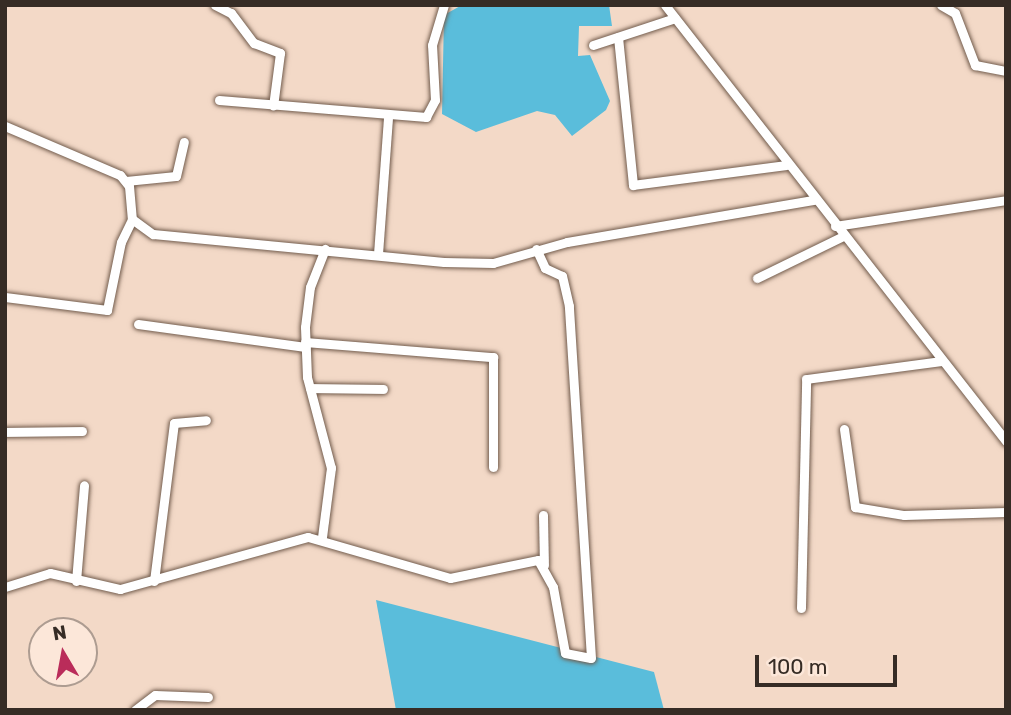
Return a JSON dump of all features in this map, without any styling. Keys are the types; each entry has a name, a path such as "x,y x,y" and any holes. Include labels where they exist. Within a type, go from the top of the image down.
{"street":[{"path":"215,5 237,19 250,40 280,53 273,106"},
{"path":"219,100 417,120 433,108 432,45 444,5"},
{"path":"665,5 786,165 1006,441"},
{"path":"941,5 955,13 975,65 1006,71"},
{"path":"593,45 675,18"},
{"path":"618,37 633,185 786,165"},
{"path":"378,254 388,117"},
{"path":"5,126 127,181 176,176 184,142"},
{"path":"5,297 107,310 121,242 132,219 127,181"},
{"path":"132,219 142,230 172,237 480,264 536,249 814,200"},
{"path":"835,226 1006,200"},
{"path":"757,278 843,236"},
{"path":"325,249 305,309 305,344 310,388 331,468 325,538"},
{"path":"536,249 545,268 562,276 569,306 591,658 565,653 544,565 543,515"},
{"path":"138,324 305,344 493,357 493,467"},
{"path":"801,608 806,379 941,361"},
{"path":"310,388 383,388"},
{"path":"154,581 174,423 206,420"},
{"path":"844,429 855,507 904,515 1006,512"},
{"path":"5,432 82,431"},
{"path":"76,581 83,485"},
{"path":"5,587 50,573 120,589 325,538 355,550 450,578 530,559 544,565"},
{"path":"135,710 155,695 208,697"}],"water":[{"path":"462,5 609,5 612,26 579,26 578,56 590,55 610,101 606,110 572,136 555,115 537,111 476,132 442,114 444,15"},
{"path":"376,600 654,672 664,710 396,710"}]}
